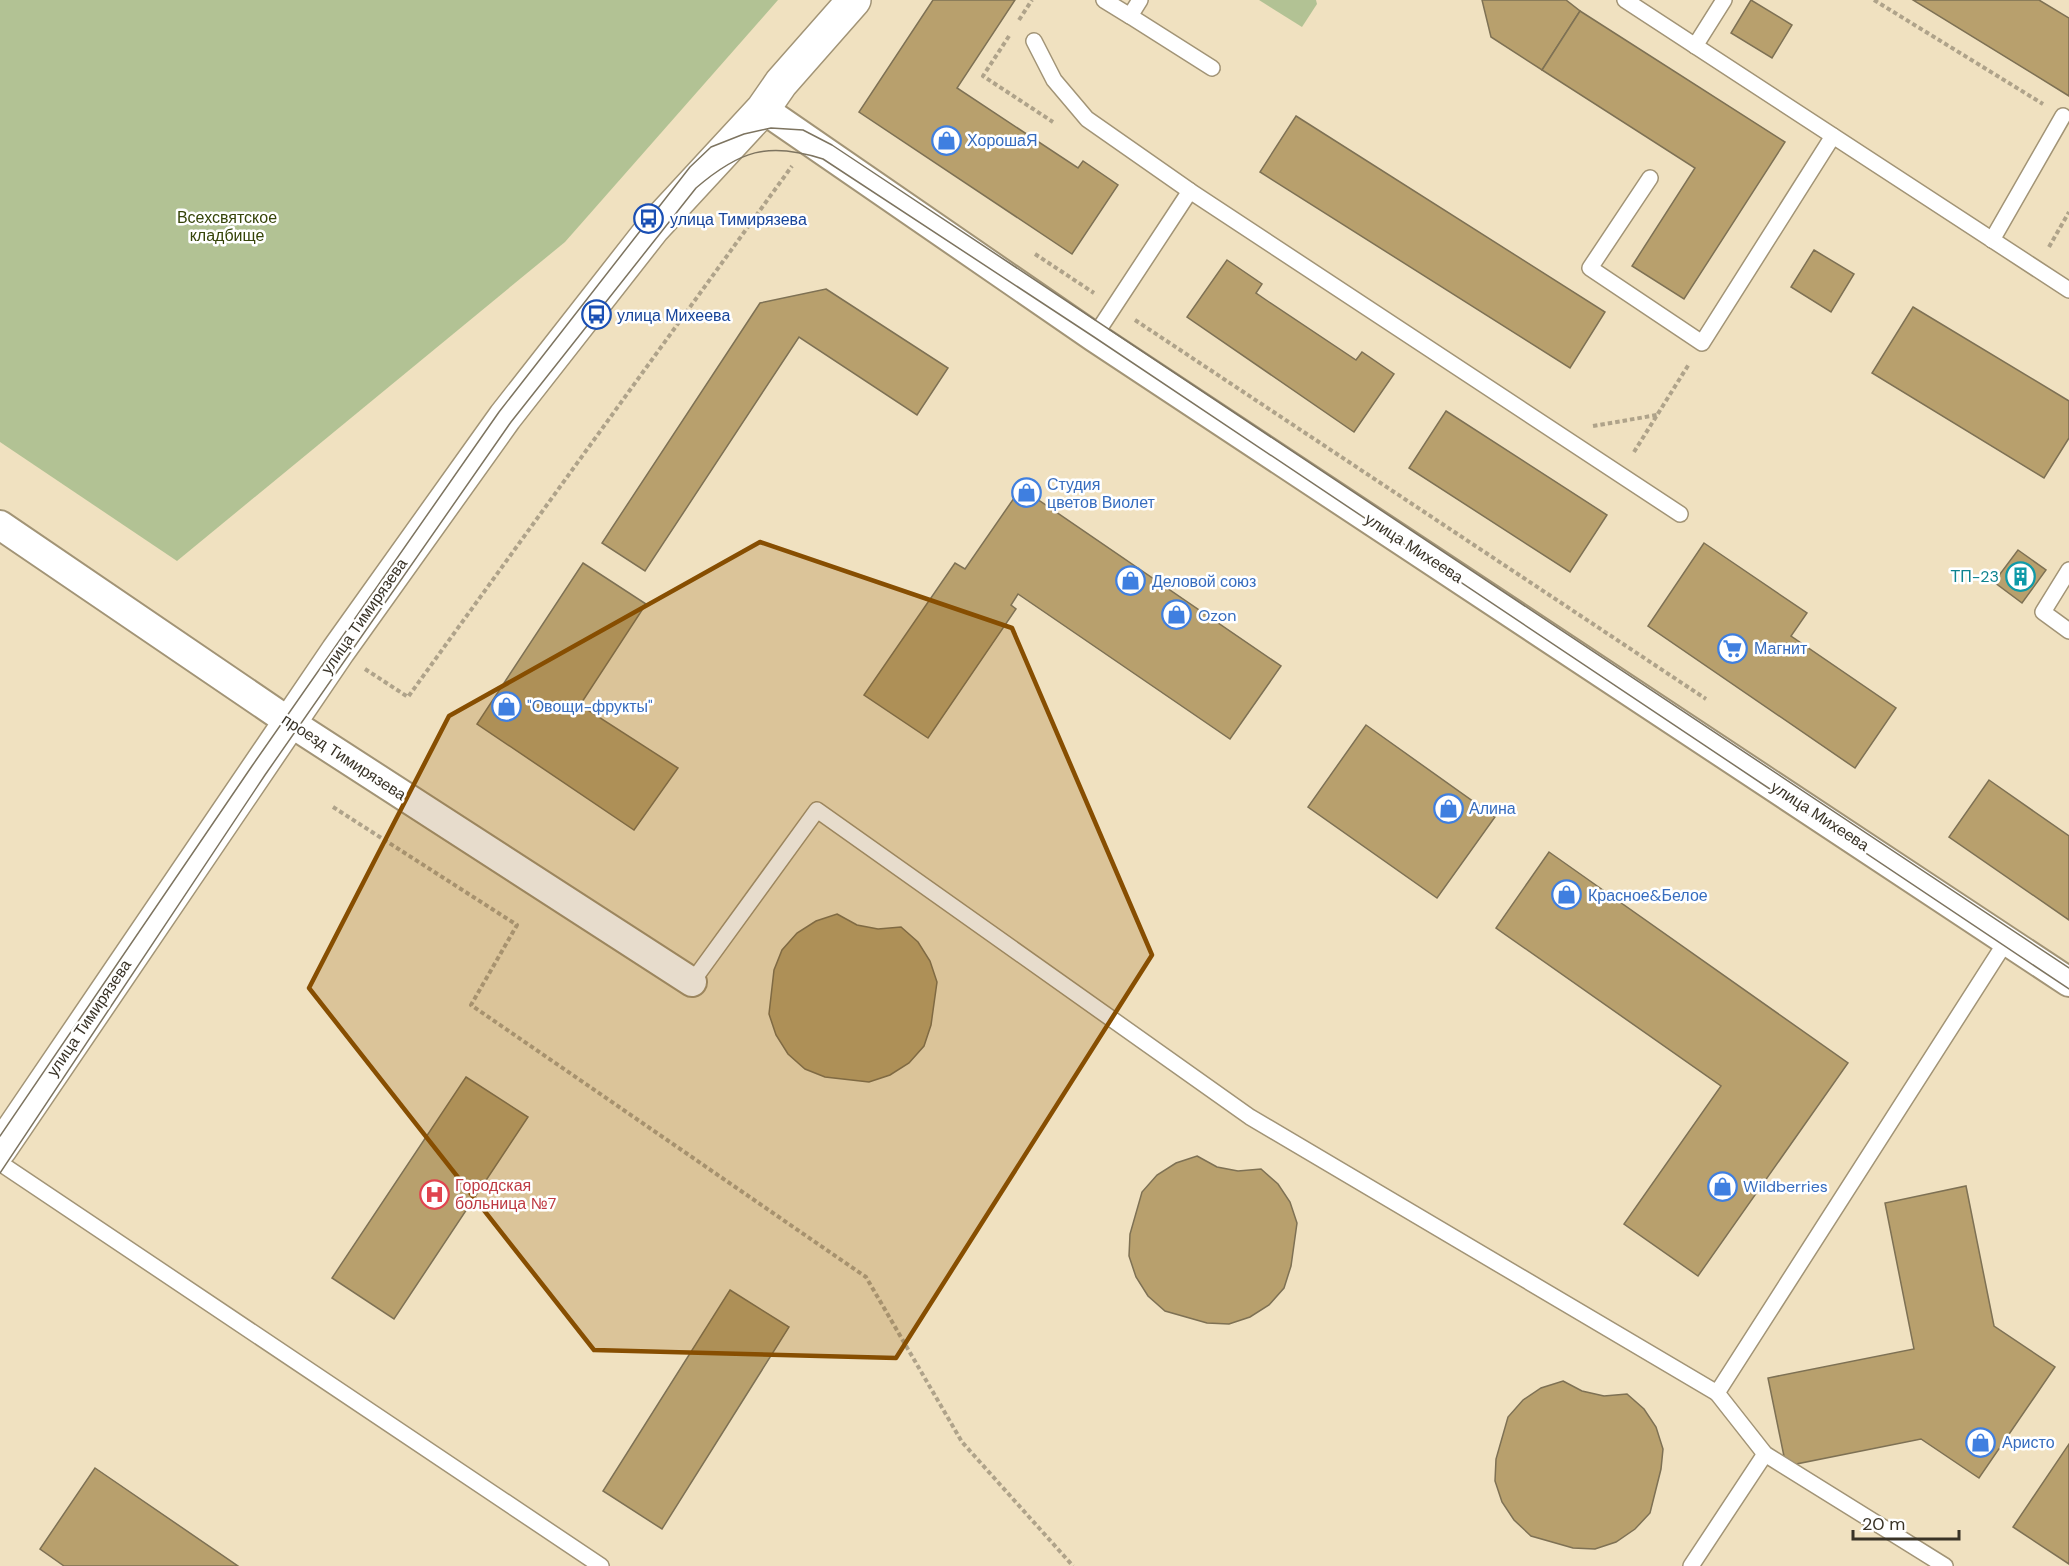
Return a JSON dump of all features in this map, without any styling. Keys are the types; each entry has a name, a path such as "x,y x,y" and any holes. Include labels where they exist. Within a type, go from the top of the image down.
{"street":[{"name":"улица Тимирязева","path":"0,1149 338,651 505,417 653,228 763,109 782,83 854,0"},
{"name":"улица Михеева","path":"763,109 1094,337 2069,982"},
{"name":"проезд Тимирязева","path":"0,525 290,723 692,982"}],"lane":[{"path":"1104,0 1212,68"},
{"path":"1130,16 1140,0"},
{"path":"1625,0 2069,290"},
{"path":"1695,46 1724,0"},
{"path":"1034,41 1054,81 1087,119 1190,191 1680,514"},
{"path":"1992,240 2063,116"},
{"path":"1650,178 1590,268 1702,343 1833,136"},
{"path":"1094,337 1190,191"},
{"path":"2069,570 2043,612 2069,631"},
{"path":"692,982 818,810 1250,1117 1717,1393 1765,1455 1945,1566"},
{"path":"1717,1393 2007,940"},
{"path":"0,1163 602,1566"},
{"path":"1691,1566 1765,1455"}],"path":[{"path":"1874,0 2063,116"},
{"path":"338,651 408,697 809,142"},
{"path":"2036,268 2069,212"},
{"path":"1026,247 1711,703"},
{"path":"1620,475 1702,343"},
{"path":"1557,433 1657,415"},
{"path":"333,807 517,925 471,1005 866,1277 962,1442 1073,1566"}],"highlighted area":[{"path":"760,542 1012,628 1152,955 896,1358 594,1350 309,988 449,716"}],"green space":[{"name":"Всехсвятское кладбище","path":"0,0 778,0 565,242 177,561 0,442"},
{"path":"1259,0 1316,0 1317,4 1302,27"}],"building":[{"path":"933,0 1015,0 957,88 1078,168 1083,161 1118,185 1072,254 859,112"},
{"path":"1482,0 1566,0 1580,11 1542,70 1491,37"},
{"path":"1751,0 1792,25 1772,58 1731,33"},
{"path":"1913,0 2039,0 2069,18 2069,96"},
{"path":"1580,11 1785,142 1684,299 1632,266 1695,168 1542,70"},
{"path":"1296,116 1605,312 1570,368 1260,172"},
{"path":"1814,250 1854,274 1831,312 1791,287"},
{"path":"1227,260 1262,284 1256,293 1269,302 1356,360 1362,352 1394,374 1354,432 1187,317"},
{"path":"826,289 948,368 917,415 799,337 645,571 602,543 760,303"},
{"path":"1913,307 2069,401 2069,438 2044,478 1872,373"},
{"path":"1446,411 1607,515 1570,572 1409,468"},
{"path":"1021,488 1281,666 1230,739 1018,594 1011,605 1016,609 928,738 864,695 955,563 965,569"},
{"path":"1704,543 1807,613 1791,636 1896,708 1855,768 1648,626"},
{"name":"ТП-23","path":"2018,550 2046,570 2022,603 1994,582"},
{"path":"583,563 646,604 580,705 678,768 634,830 477,724"},
{"path":"1366,725 1495,817 1437,898 1308,807"},
{"path":"1989,780 2069,836 2069,920 1949,837"},
{"path":"1549,852 1848,1063 1698,1276 1624,1224 1721,1086 1496,928"},
{"path":"837,914 857,925 878,929 901,927 918,942 930,961 937,982 931,1025 924,1046 909,1063 890,1075 869,1082 825,1077 805,1069 788,1054 776,1035 769,1014 774,970 782,950 797,933 816,921"},
{"path":"466,1077 528,1117 394,1319 332,1278"},
{"path":"1197,1156 1217,1167 1238,1171 1261,1169 1278,1184 1290,1202 1297,1223 1291,1266 1284,1288 1269,1305 1250,1317 1229,1324 1207,1323 1165,1311 1148,1296 1136,1277 1129,1256 1130,1234 1142,1192 1157,1175 1176,1163"},
{"path":"1966,1186 1994,1326 2055,1367 1979,1478 1921,1439 1786,1466 1768,1378 1914,1349 1885,1203"},
{"path":"730,1290 789,1327 662,1529 603,1491"},
{"path":"1563,1381 1582,1391 1604,1396 1627,1394 1644,1409 1656,1427 1663,1449 1661,1469 1650,1513 1635,1529 1616,1542 1595,1549 1573,1548 1531,1536 1514,1520 1502,1502 1495,1481 1496,1459 1508,1417 1523,1400 1541,1388"},
{"path":"2069,1444 2069,1564 2013,1527"},
{"path":"95,1468 238,1566 64,1566 40,1549"}],"tram line":[{"path":"0,1136 252,766 499,412 690,167 711,147 744,134 771,128 803,130 832,145 2069,968"},
{"path":"0,1173 265,775 511,422 696,188 726,165 755,153 770,151 786,151 823,159 1094,337 2069,989"}],"place":[{"name":"ХорошаЯ","path":"946,140"},
{"name":"улица Тимирязева","path":"649,219"},
{"name":"улица Михеева","path":"596,315"},
{"name":"Студия цветов Виолет","path":"1026,493"},
{"name":"ТП-23","path":"2020,576"},
{"name":"Деловой союз","path":"1131,581"},
{"name":"Ozon","path":"1177,615"},
{"name":"Магнит","path":"1733,648"},
{"name":"\"Овощи-фрукты\"","path":"506,706"},
{"name":"Алина","path":"1448,808"},
{"name":"Красное&Белое","path":"1567,895"},
{"name":"Wildberries","path":"1722,1186"},
{"name":"Городская больница №7","path":"434,1194"},
{"name":"Аристо","path":"1981,1442"}]}
